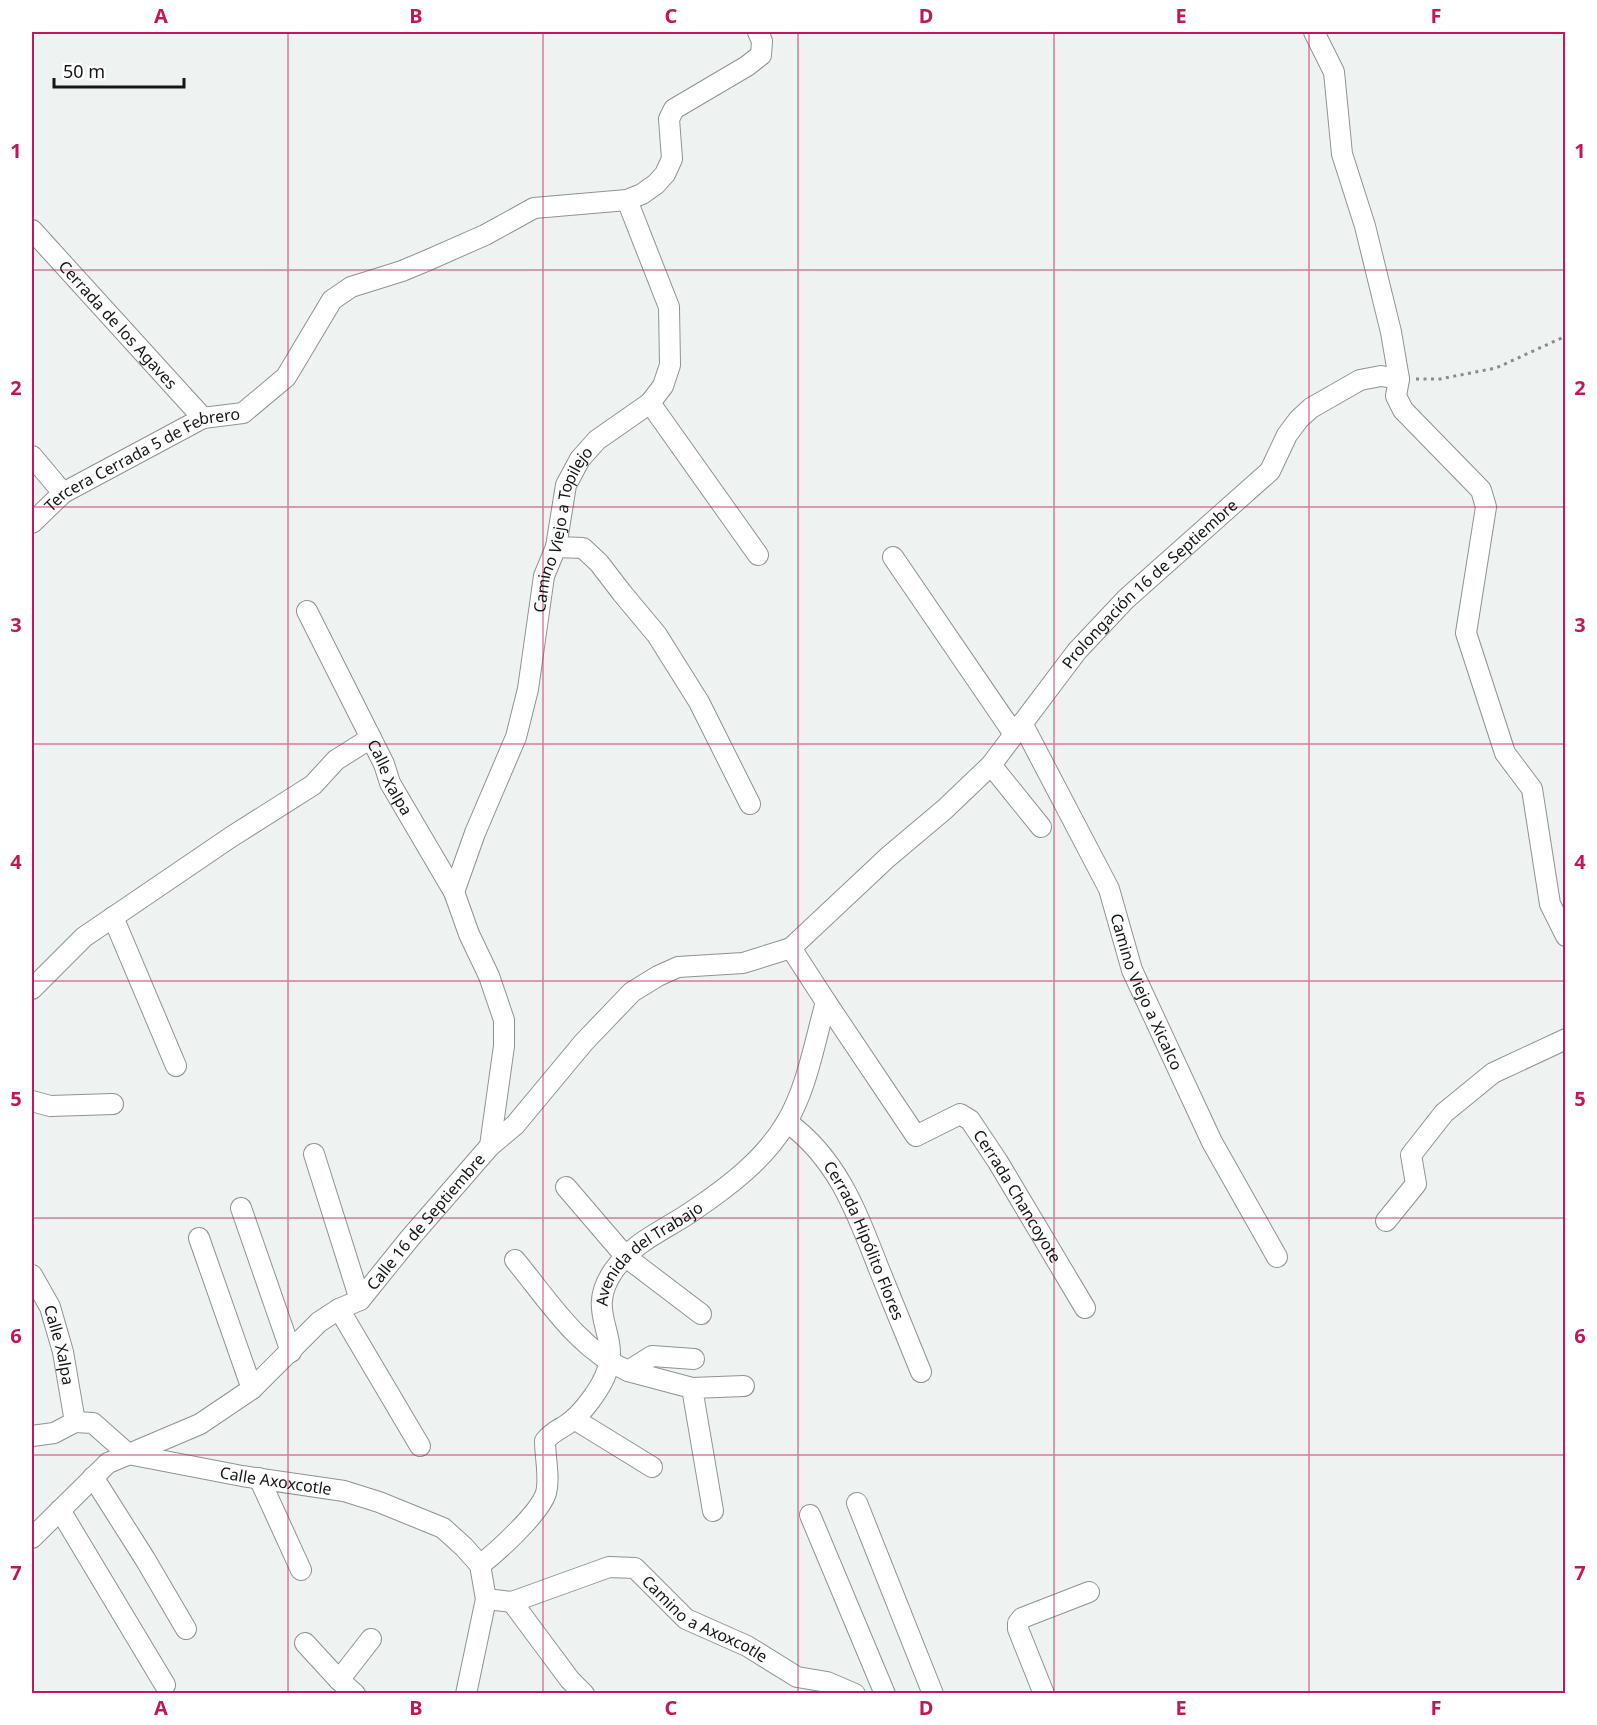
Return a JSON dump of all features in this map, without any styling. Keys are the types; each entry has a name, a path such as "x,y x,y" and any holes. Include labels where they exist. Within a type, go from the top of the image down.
{"street":[{"name":"Tercera Cerrada 5 de Febrero","path":"32,523 63,493 203,418 243,413 286,377 332,300 351,286 402,271 426,261 485,235 534,208 627,200 656,184 665,174 672,159 669,119 674,109 747,66 761,55 762,41 758,32"},
{"path":"1314,32 1334,72 1342,153 1365,226 1386,311 1399,379 1396,396 1403,410 1480,490 1486,507 1466,633 1505,753 1532,789 1550,904 1566,936"},
{"name":"Camino Viejo a Topilejo","path":"454,892 475,833 516,737 528,689 544,576 556,547 566,484 580,459 597,440 650,403 663,386 670,365 669,307 627,200"},
{"name":"Cerrada de los Agaves","path":"32,230 203,418"},
{"name":"Prolongación 16 de Septiembre","path":"791,948 991,765 1077,651 1126,599 1270,471 1287,435 1299,419 1311,408 1360,380 1382,376 1399,379"},
{"path":"650,403 758,555"},
{"path":"32,456 63,493"},
{"path":"556,547 583,548 657,634 699,702 750,804"},
{"name":"Camino Viejo a Xicalco","path":"893,557 1018,729 1109,889 1132,970 1212,1142 1277,1257"},
{"path":"307,611 371,738"},
{"name":"Calle Xalpa","path":"32,989 84,937 231,837 313,785 336,760 371,738 390,783 454,892 469,934 489,976 504,1020 504,1046 490,1146"},
{"path":"991,765 1041,826"},
{"path":"112,917 176,1066"},
{"path":"791,948 826,1002"},
{"name":"Calle 16 de Septiembre","path":"32,1538 108,1463 200,1424 252,1389 319,1322 339,1309 360,1300 490,1146 515,1125 584,1042 632,992 658,976 678,968 743,963 791,948"},
{"name":"Avenida del Trabajo","path":"480,1565 501,1548 542,1502 546,1491 545,1441 574,1419 602,1382 609,1363 601,1298 605,1285 640,1242 721,1191 775,1141 798,1098 826,1002"},
{"name":"Cerrada Chancoyote","path":"826,1002 916,1136 960,1114 970,1120 998,1162 1085,1308"},
{"path":"1386,1221 1416,1184 1411,1155 1444,1113 1493,1073 1566,1039"},
{"path":"32,1101 50,1106 113,1104"},
{"name":"Cerrada Hipólito Flores","path":"787,1122 804,1134 829,1164 850,1197 921,1372"},
{"path":"314,1154 360,1300"},
{"path":"566,1187 626,1257 701,1314"},
{"path":"241,1208 291,1352"},
{"path":"199,1238 252,1389"},
{"path":"515,1260 575,1333 609,1363 628,1371 692,1388 744,1386"},
{"name":"Calle Xalpa","path":"32,1275 50,1306 63,1352 75,1422"},
{"path":"339,1309 420,1446"},
{"path":"628,1371 652,1356 694,1359"},
{"path":"692,1388 712,1511"},
{"path":"574,1419 652,1467"},
{"path":"32,1436 54,1433 75,1422 93,1423 128,1454"},
{"name":"Calle Axoxcotle","path":"128,1454 344,1491 379,1502 443,1527 480,1565"},
{"path":"93,1477 186,1629"},
{"path":"259,1478 301,1570"},
{"path":"857,1503 933,1694"},
{"path":"60,1510 165,1685"},
{"path":"810,1515 885,1694"},
{"path":"466,1694 486,1599 480,1565"},
{"name":"Camino a Axoxcotle","path":"486,1599 512,1602 609,1567 635,1568 687,1619 747,1646 795,1685 827,1682 855,1694"},
{"path":"1044,1694 1018,1629 1018,1623 1022,1618 1089,1592"},
{"path":"512,1602 570,1680 584,1694"},
{"path":"339,1680 370,1639"},
{"path":"305,1643 355,1694"}],"path":[{"path":"1399,379 1440,379 1496,368 1566,336"}]}
